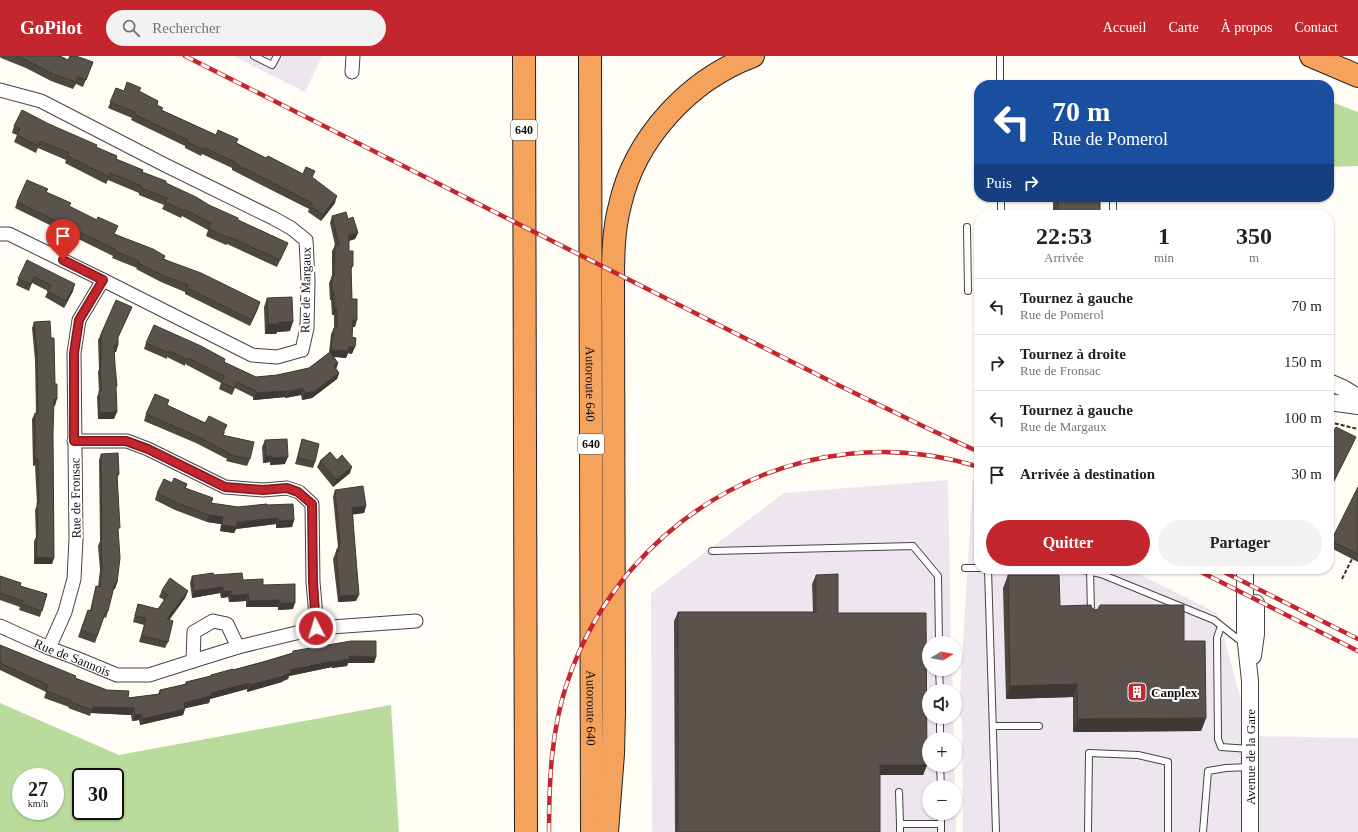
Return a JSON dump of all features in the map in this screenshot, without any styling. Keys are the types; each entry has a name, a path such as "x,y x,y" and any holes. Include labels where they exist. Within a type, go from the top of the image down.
{"highway":[{"path":"511,56 525,204"},
{"name":"640","path":"524,56 526,832"},
{"name":"Autoroute 640","path":"590,56 592,832"},
{"path":"607,832 613,754 614,713 613,279 614,244 617,217 623,193 632,169 647,143 663,120 682,101 704,83 726,69 753,56"},
{"path":"1311,56 1358,76"}],"street":[{"path":"352,72 353,56"},
{"name":"Rue de Margaux","path":"0,90 41,101 165,165 273,218 291,228 306,240 308,280 307,328 302,350 277,357 252,355 9,234 0,234"},
{"name":"Rue de Fronsac","path":"49,648 65,612 74,579 76,539 74,353 79,320 103,280"},
{"path":"1334,384 1344,388 1358,397"},
{"path":"1334,403 1358,406"},
{"path":"74,441 126,441 148,449 225,487 263,490 287,488 298,492 312,504 313,582 316,628"},
{"name":"Avenue de la Gare","path":"1245,574 1250,642 1250,832"},
{"name":"Avenue de la Gare","path":"1250,642 1256,574"},
{"path":"193,661 194,632 213,621 227,624 238,647"},
{"name":"Rue de Sannois","path":"0,626 117,676 150,675 238,647 316,628 416,621"}],"lane":[{"path":"254,56 272,65 277,56"},
{"path":"1000,56 1000,80"},
{"path":"967,227 968,291"},
{"path":"712,551 913,546 938,576 939,636"},
{"path":"966,568 974,568"},
{"path":"988,574 996,832"},
{"path":"1090,574 1091,618"},
{"path":"1101,574 1214,620 1238,639 1250,642"},
{"path":"1221,626 1217,638 1218,739 1221,747 1250,749"},
{"path":"993,726 1039,726"},
{"path":"1088,832 1089,753 1098,753 1138,754 1168,762 1168,832"},
{"path":"1203,832 1208,771 1231,767 1250,767"},
{"path":"899,792 900,832"},
{"path":"941,820 941,832"},
{"path":"900,824 941,824"}],"path":[{"path":"1334,423 1358,429"},
{"path":"1342,579 1355,555"}],"shaded area":[{"path":"233,56 322,56 305,92"},
{"path":"973,478 974,574 1139,574 1217,613 1251,736 1358,738 1358,832 963,832 962,684 961,684"},
{"path":"948,480 951,636 922,636 922,676 952,676 953,684 922,684 922,724 953,724 954,732 922,732 922,772 954,772 955,780 922,780 922,820 956,820 956,832 652,832 651,593 784,493"}],"green space":[{"path":"1334,103 1358,112 1358,166 1334,167"},
{"path":"0,703 119,755 391,705 399,832 0,832"}],"building":[{"path":"16,56 60,56 68,60 70,56 76,56 93,62 86,80 78,77 76,82 53,74"},
{"path":"127,82 141,88 139,91 158,101 157,105 163,108 161,110 216,135 218,130 238,139 236,143 266,158 268,156 303,174 306,167 315,171 312,177 337,196 323,215 311,206 312,203 234,163 235,162 205,148 204,150 187,142 188,140 134,114 135,112 110,102 116,88 124,91"},
{"path":"22,110 49,124 97,145 96,147 117,156 116,159 143,170 142,172 166,181 166,183 238,218 238,220 288,243 280,260 209,229 211,223 184,209 184,211 165,202 167,198 141,188 142,186 110,173 109,177 68,156 69,153 40,141 38,146 17,135 20,129 14,126"},
{"path":"27,180 48,189 46,192 71,203 69,206 97,220 98,217 118,226 114,234 153,249 165,256 163,259 201,273 260,302 252,320 187,288 188,285 164,276 138,263 139,261 115,251 115,249 17,202"},
{"path":"1058,202 1100,202 1100,210 1058,210"},
{"path":"346,212 348,219 353,217 358,233 349,235 349,251 353,251 353,266 351,266 352,299 357,299 357,320 353,320 352,337 356,338 355,347 349,347 348,351 331,350 334,328 337,328 337,309 334,309 332,276 334,276 335,245 339,245 332,216"},
{"path":"27,260 75,284 66,301 47,291 51,285 34,277 31,284 18,279"},
{"path":"292,297 293,322 268,324 267,298"},
{"path":"116,300 132,307 118,337 118,345 114,345 117,412 100,413 99,391 102,391 100,366 101,334"},
{"path":"50,321 51,338 54,338 55,384 57,384 57,399 54,399 53,434 54,558 36,557 38,535 37,503 39,503 38,459 35,459 35,413 38,413 37,353 34,322"},
{"path":"154,325 201,346 225,359 224,362 256,377 277,375 309,368 330,352 338,363 334,366 339,373 315,391 305,393 303,388 288,392 256,393 256,391 237,382 234,388 221,382 224,376 188,358 187,360 170,351 169,353 146,343"},
{"path":"155,394 169,400 167,405 205,423 209,416 227,425 222,435 254,442 250,459 229,455 229,453 199,437 146,414"},
{"path":"1336,427 1356,437 1334,480 1334,431"},
{"path":"287,439 288,457 272,458 272,456 266,456 265,440"},
{"path":"302,439 319,444 315,462 298,458"},
{"path":"330,452 337,460 342,455 352,467 336,480 320,461"},
{"path":"118,453 119,474 117,474 120,528 118,528 120,558 117,583 115,583 108,611 106,611 97,636 81,630 88,610 91,611 96,586 100,587 102,564 101,454"},
{"path":"174,478 187,484 185,488 213,498 211,503 238,507 267,504 293,504 294,520 278,521 278,518 237,522 237,527 222,525 223,517 209,515 177,503 157,493 164,479 172,483"},
{"path":"363,486 366,506 352,508 359,595 340,596 336,552 339,552 340,543 335,490"},
{"path":"1358,487 1358,554 1334,542 1334,535"},
{"path":"213,573 214,575 242,573 243,580 263,579 263,585 295,584 295,603 280,603 280,600 249,601 248,594 231,596 231,591 223,591 223,587 194,591 192,576"},
{"path":"838,574 838,613 926,613 926,636 922,636 922,676 926,676 926,684 922,684 922,724 927,724 927,732 922,732 922,765 880,765 880,832 678,832 678,612 816,612 816,575"},
{"path":"1008,575 1059,575 1060,606 1091,605 1095,610 1098,609 1100,605 1184,605 1184,641 1205,641 1206,718 1078,719 1077,684 1010,686"},
{"path":"0,576 21,583 20,586 47,594 42,611 22,604 23,601 0,593"},
{"path":"170,578 188,591 167,619 173,621 168,642 142,636 146,618 135,616 138,604 158,609 168,595 162,590"},
{"path":"351,641 376,641 376,657 349,656 350,659 290,670 291,673 284,676 211,693 211,696 184,703 185,709 142,719 142,714 135,715 134,708 93,707 92,710 71,702 71,700 46,691 48,685 0,663 0,645 76,676 75,678 107,690 129,691 128,698 160,694 160,690 187,684 186,682 233,669 264,662 293,653 293,651"}],"railway":[{"path":"185,56 838,385 974,450"},
{"path":"549,832 550,776 554,738 557,720 567,683 594,623 631,570 677,525 730,491 788,466 850,454 914,454 974,466"},
{"path":"1205,574 1358,651"},
{"path":"1228,574 1358,639"}],"place":[{"name":"Canplex","path":"1137,692"}],"route":[{"path":"63,260 103,280 79,320 74,353 74,441 126,441 148,449 225,487 263,490 287,488 298,492 312,504 313,582 316,628"}]}
